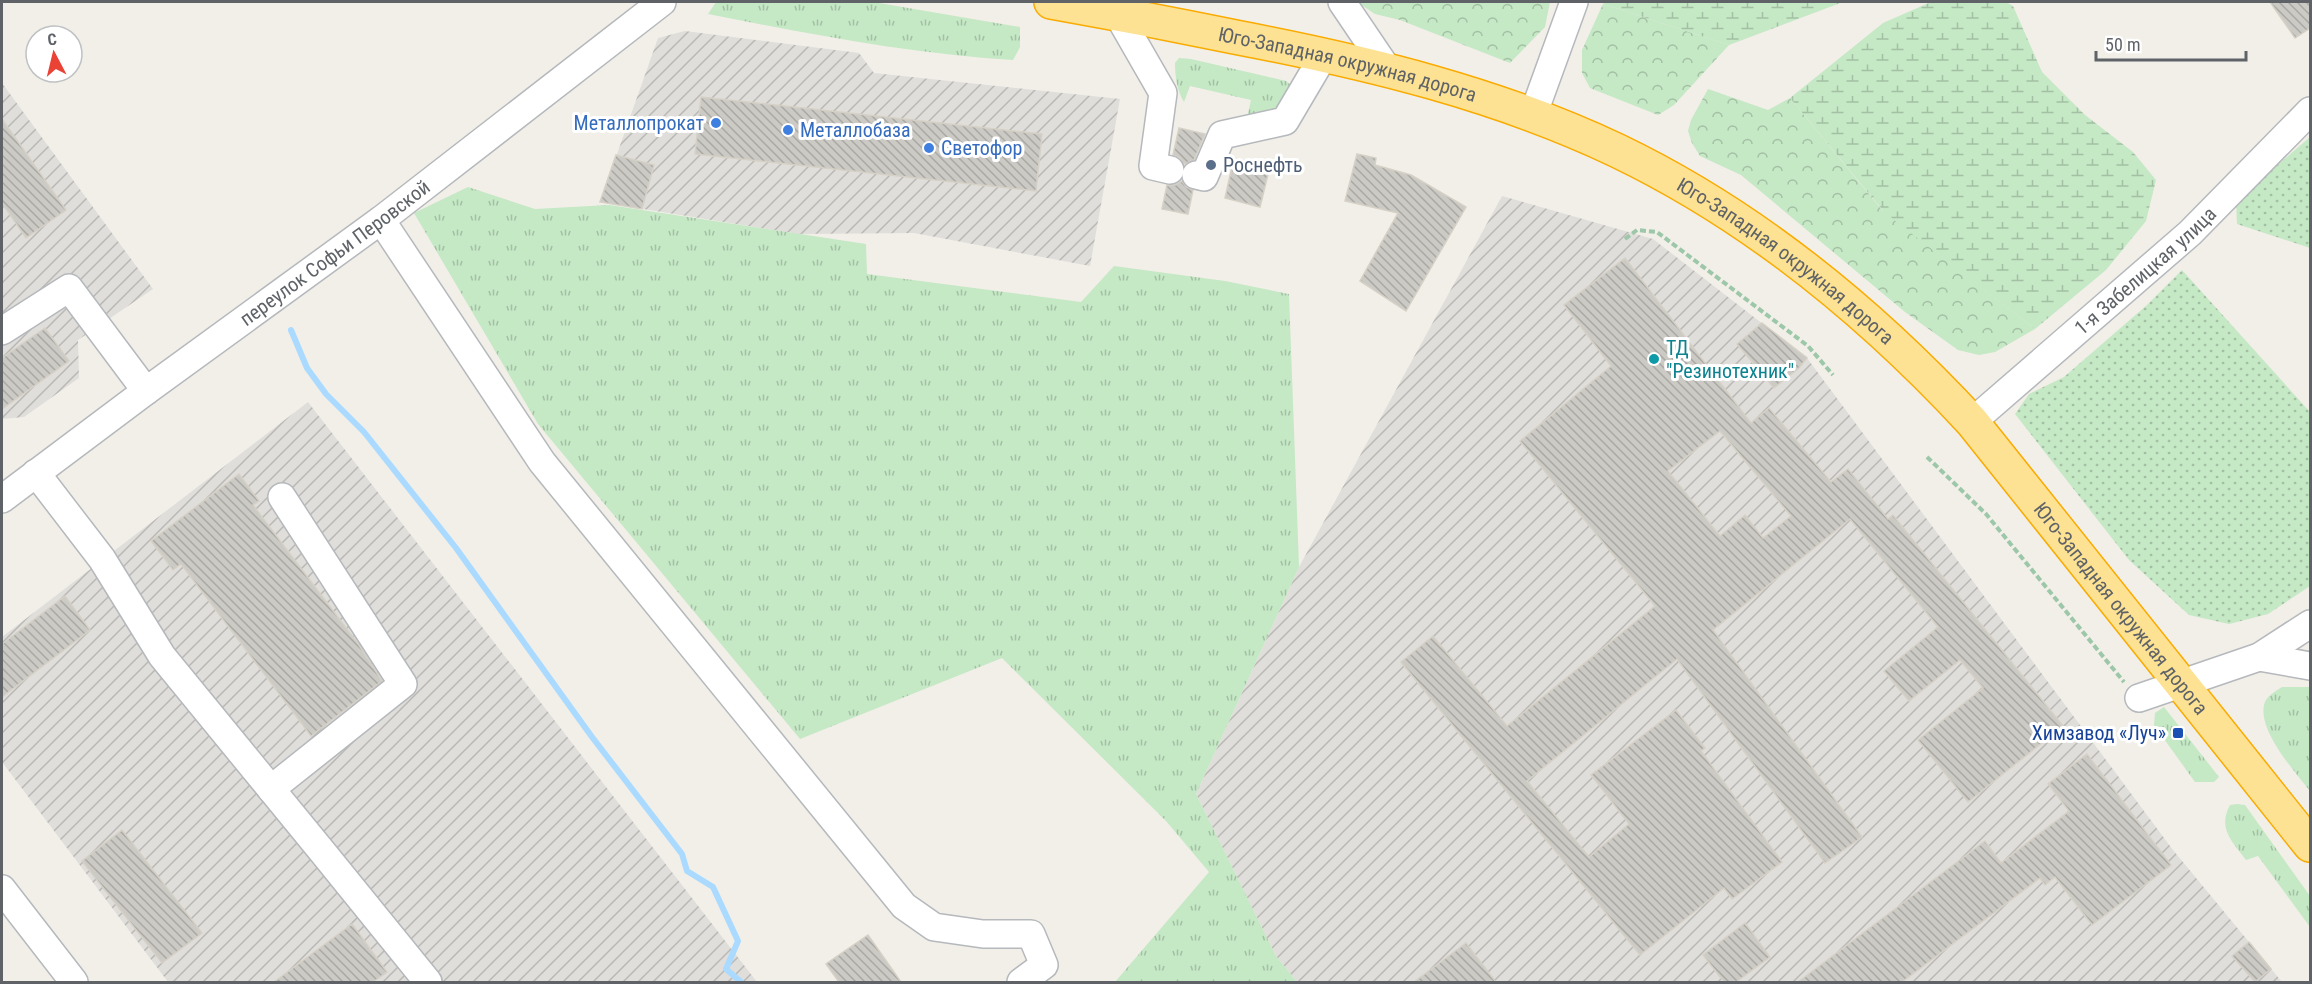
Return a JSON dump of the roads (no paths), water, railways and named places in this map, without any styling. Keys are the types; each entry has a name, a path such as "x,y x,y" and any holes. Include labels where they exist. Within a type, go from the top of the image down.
{"highway":[{"name":"Юго-Западная окружная дорога","path":"1051,2 1124,8 1324,54 1458,89 1533,115 1618,152 1703,197 1766,239 1794,258 1890,339 1972,422 2310,845"}],"street":[{"path":"1342,2 1388,70"},
{"path":"1533,115 1574,2"},
{"name":"переулок Софьи Перовской","path":"2,499 381,220 656,4"},
{"path":"1124,8 1163,93 1153,166 1170,170"},
{"path":"1196,176 1204,177 1222,135 1285,121 1324,54"},
{"name":"1-я Забелицкая улица","path":"1972,422 2190,233 2310,111"},
{"path":"381,220 543,462 904,906 934,927 983,934 1031,934 1044,965 1021,982"},
{"path":"2,331 69,288 146,391"},
{"path":"36,473 102,560 162,656 428,982"},
{"path":"271,789 403,684 282,497"},
{"path":"2130,685 2182,685 2259,657 2310,624"},
{"path":"2259,657 2310,666"},
{"path":"2,889 74,982"}],"waterway":[{"path":"291,330 307,368 326,394 364,432 456,548 592,737 682,854 687,871 713,887 738,941 726,969 741,982"}],"place":[{"name":"Металлопрокат","path":"716,123"},
{"name":"Металлобаза","path":"788,130"},
{"name":"Светофор","path":"929,148"},
{"name":"Роснефть","path":"1211,165"},
{"name":"ТД \"Резинотехник\"","path":"1654,359"},
{"name":"Химзавод «Луч»","path":"2178,733"}]}
